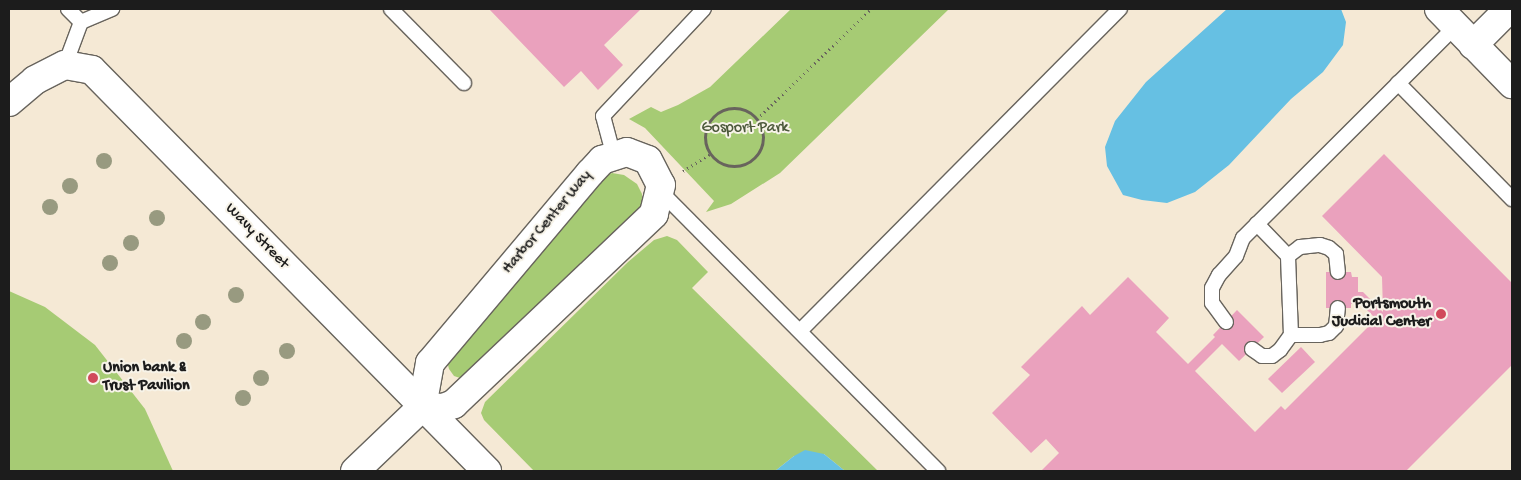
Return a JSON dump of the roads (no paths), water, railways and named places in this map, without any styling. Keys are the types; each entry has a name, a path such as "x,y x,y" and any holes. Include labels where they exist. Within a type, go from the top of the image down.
{"street":[{"path":"1509,9 1456,27 1512,84"},
{"path":"9,102 35,80 65,65"},
{"name":"Wavy Street","path":"65,65 92,70 487,471"},
{"name":"Harbor Center Way","path":"422,407 430,363 602,160 627,152 648,160 660,188"},
{"path":"355,471 422,407 443,408 454,404 654,214 660,188"}],"lane":[{"path":"68,9 80,22"},
{"path":"65,65 80,22 112,9"},
{"path":"392,9 464,83"},
{"path":"614,157 603,116 704,9"},
{"path":"800,331 1120,9"},
{"path":"1226,322 1212,302 1212,288 1219,275 1236,256 1243,238 1398,82 1456,27"},
{"path":"1398,82 1512,199"},
{"path":"660,188 938,471"},
{"path":"1252,349 1262,356 1272,356 1280,350 1291,335 1288,256 1257,224"},
{"path":"1288,256 1300,246 1320,245 1329,248 1336,254 1338,272"},
{"path":"1291,335 1320,336 1329,333 1336,326 1338,308"}],"water":[{"path":"1227,9 1341,9 1346,22 1343,45 1323,72 1291,99 1229,165 1195,192 1167,203 1142,200 1123,195 1107,166 1105,147 1115,121 1146,82"},
{"path":"805,450 824,454 845,471 775,471"}],"place":[{"name":"Portsmouth Judicial Center","path":"1441,314"},
{"name":"Union bank & Trust Pavilion","path":"93,378"}],"park label":[{"name":"Gosport Park","path":"745,129"}]}
